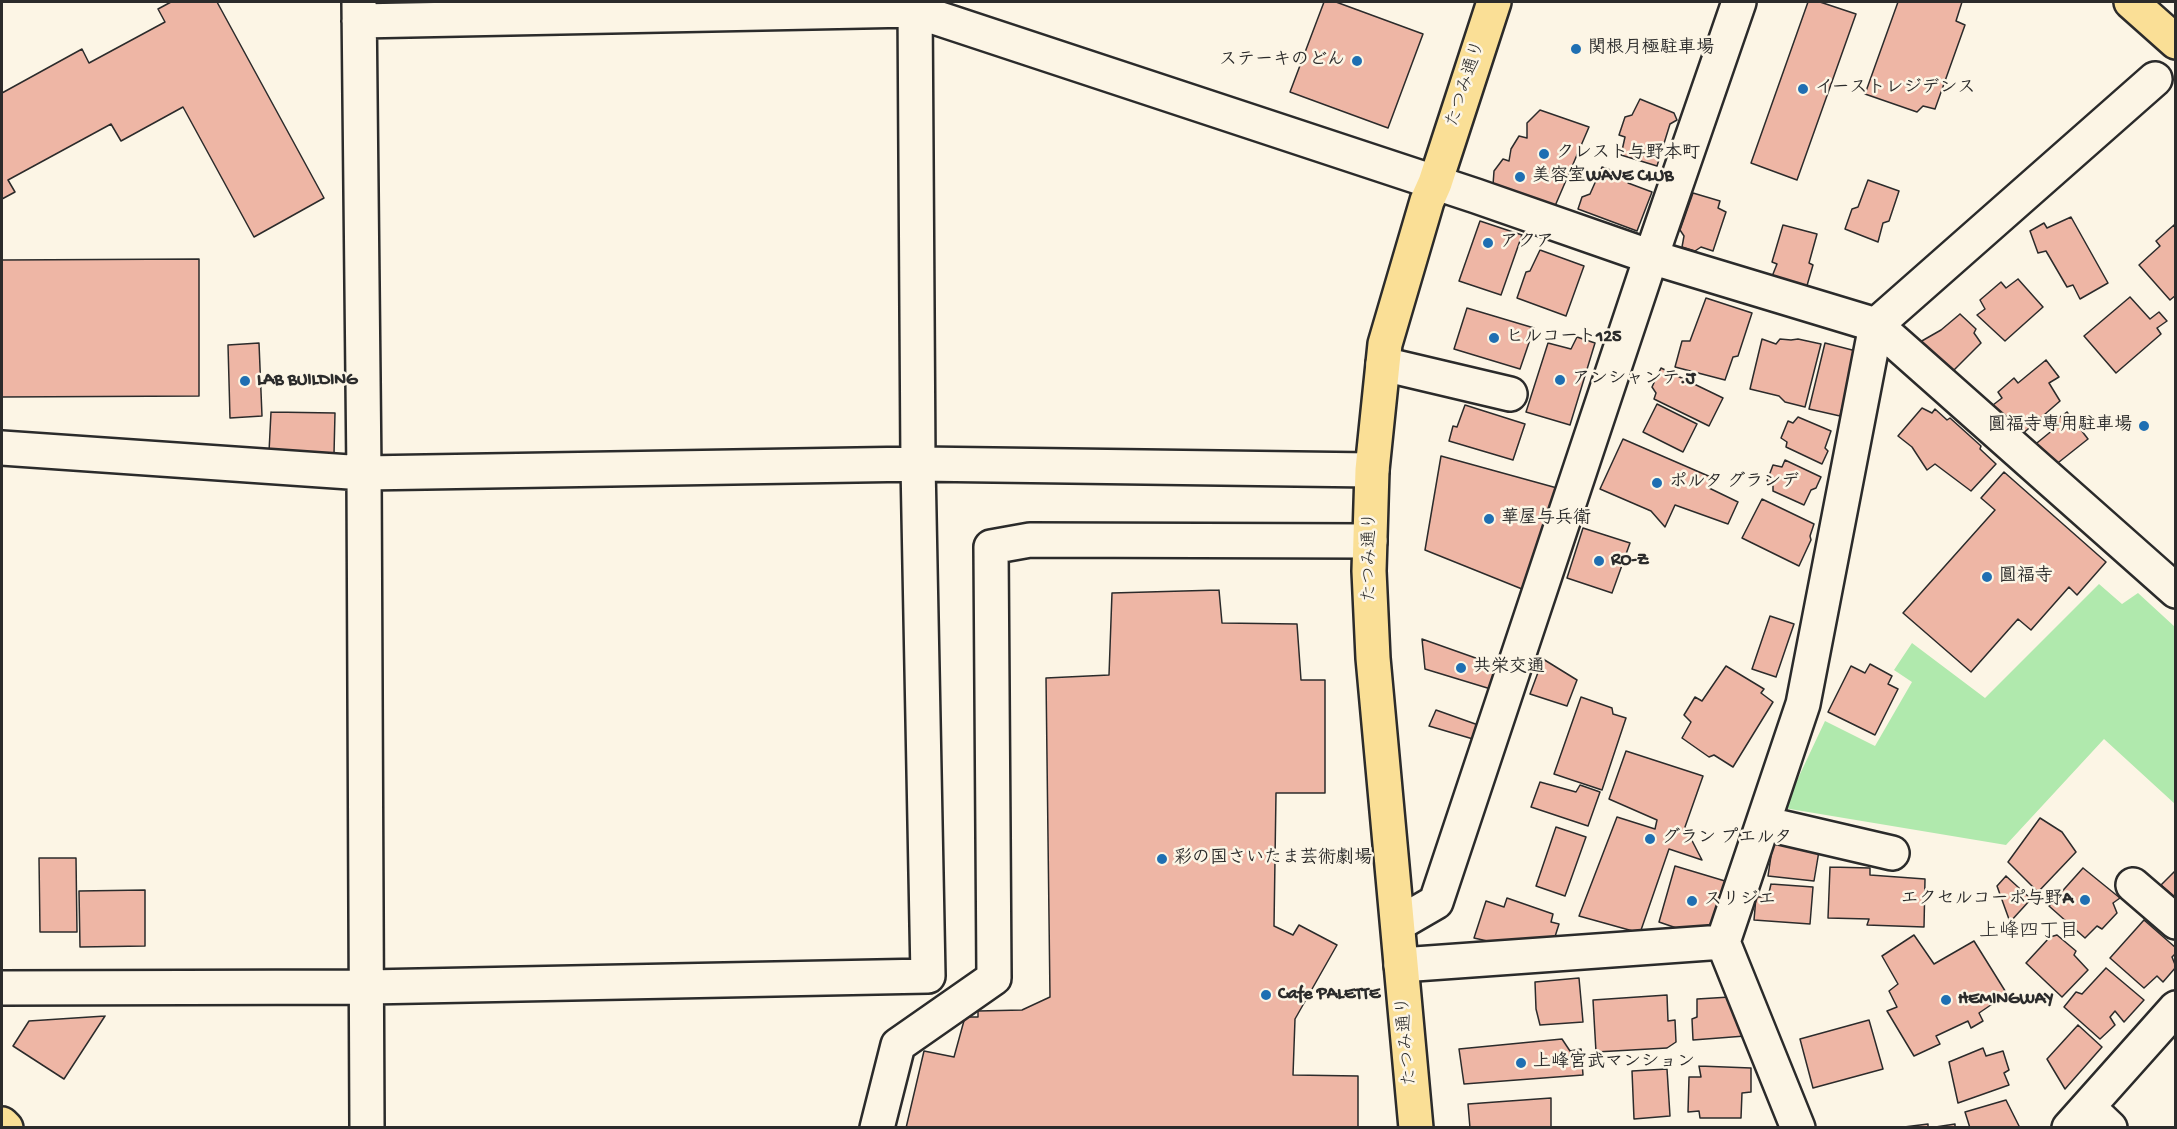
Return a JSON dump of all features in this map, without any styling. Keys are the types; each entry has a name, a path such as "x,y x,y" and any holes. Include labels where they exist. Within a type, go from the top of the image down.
{"main road":[{"name":"たつみ通り","path":"1416,1128 1373,658 1369,571 1372,470 1385,344 1427,201 1435,183 1494,2"},
{"path":"2131,2 2175,42"},
{"path":"2,1124 6,1128"}],"street":[{"path":"1398,924 1436,902 1651,256 1739,2"},
{"path":"2,988 368,987 928,976 918,464 914,6"},
{"path":"368,1128 359,11 914,6 1651,256 1876,325 2175,591"},
{"path":"1798,1128 1723,942 1803,704 1876,325 2156,79"},
{"path":"1383,364 1510,394"},
{"path":"2,448 364,473 918,464 1372,470"},
{"path":"877,1128 898,1045 994,978 991,547 1030,540 1370,541"},
{"path":"1763,823 1892,853"},
{"path":"2133,885 2175,922"},
{"path":"1401,965 1723,942"},
{"path":"2089,1121 2175,1008"}],"green space":[{"path":"2099,584 2122,604 2138,593 2175,627 2175,804 2104,739 2006,845 1784,808 1825,721 1875,746 1912,682 1894,670 1912,643 1985,698"}],"building":[{"path":"171,2 217,2 324,198 254,237 183,107 121,141 111,124 8,180 15,192 2,199 2,93 82,49 89,63 165,22 158,9"},
{"path":"1324,2 1336,2 1423,34 1388,128 1290,92"},
{"name":"イーストレジデンス","path":"1808,2 1820,2 1856,14 1797,180 1751,163"},
{"path":"1898,2 1962,2 1956,21 1965,25 1935,109 1923,106 1917,112 1865,94"},
{"path":"1640,99 1674,113 1677,120 1670,124 1657,166 1621,155 1625,137 1619,135 1625,117 1632,115"},
{"name":"クレスト与野本町","path":"1540,110 1589,127 1555,206 1493,185 1494,171 1503,159 1509,161 1511,149 1519,136 1527,138 1527,123"},
{"path":"1602,167 1630,177 1628,183 1652,192 1637,231 1578,209 1582,197 1590,194"},
{"path":"1868,180 1899,191 1889,221 1883,223 1878,242 1845,229 1852,209 1858,207"},
{"path":"1693,193 1720,201 1718,208 1726,212 1713,251 1701,247 1695,251 1682,247 1684,236 1680,230"},
{"path":"2071,217 2108,283 2080,299 2073,285 2067,287 2046,251 2038,253 2030,231 2044,223 2047,228"},
{"path":"1480,221 1522,235 1501,295 1459,281"},
{"path":"1783,225 1817,234 1809,263 1813,265 1806,289 1771,279 1777,264 1772,262"},
{"path":"2174,225 2176,228 2176,295 2170,300 2139,265 2160,246 2156,241"},
{"path":"1540,250 1584,266 1566,316 1517,298 1526,272 1530,271"},
{"path":"199,259 199,396 2,397 2,260"},
{"path":"2018,279 2043,307 2005,341 1977,315 1985,309 1980,300 2001,282 2006,288"},
{"path":"2130,297 2150,319 2159,312 2167,321 2157,328 2161,334 2116,373 2084,336"},
{"path":"1706,298 1752,313 1738,356 1733,357 1725,380 1675,367 1682,341 1690,341"},
{"name":"ヒルコート125","path":"1467,308 1534,328 1520,369 1454,349"},
{"path":"1960,314 1976,329 1974,333 1981,343 1951,373 1920,342 1941,330"},
{"name":"アンシャンテ.J","path":"1577,337 1595,343 1570,425 1526,412 1548,343 1571,349"},
{"path":"1762,339 1776,344 1780,339 1798,339 1821,344 1805,407 1785,402 1779,396 1750,389"},
{"name":"LAB BUILDING","path":"259,343 262,416 230,418 228,345"},
{"path":"1825,343 1856,351 1840,416 1809,409"},
{"path":"2046,360 2059,377 2049,383 2060,401 2020,436 1993,405 2002,398 1998,392 2014,378 2018,383"},
{"path":"1661,368 1723,398 1709,426 1654,399 1656,393 1652,387"},
{"path":"1657,404 1697,424 1683,452 1643,432"},
{"path":"1465,405 1525,424 1513,460 1449,441 1453,426 1457,427"},
{"path":"1922,408 1932,413 1935,409 1947,420 1950,418 1981,446 1980,449 1996,464 1971,491 1935,464 1927,470 1912,447 1898,436"},
{"path":"271,412 335,413 334,454 269,452"},
{"path":"2067,412 2088,439 2054,466 2032,447 2054,429 2051,423"},
{"path":"1798,417 1831,431 1825,448 1828,451 1822,464 1786,447 1787,442 1781,438 1788,421 1793,423"},
{"name":"ポルタ グランデ","path":"1623,439 1713,478 1709,488 1738,502 1728,524 1675,505 1665,527 1651,511 1600,489"},
{"name":"華屋与兵衛","path":"1441,456 1557,488 1527,591 1425,550"},
{"path":"1785,460 1821,477 1816,488 1811,490 1804,505 1773,491 1773,486 1767,481 1773,465 1782,467"},
{"path":"2004,472 2106,562 2077,595 2069,587 2031,630 2018,619 1971,672 1903,613 1995,510 1981,498"},
{"path":"1762,499 1814,524 1811,540 1799,566 1742,538"},
{"path":"1583,528 1630,543 1612,593 1567,578"},
{"name":"彩の国さいたま芸術劇場","path":"1219,590 1222,623 1297,624 1301,680 1325,680 1325,793 1276,793 1274,926 1293,935 1299,925 1337,945 1295,1019 1293,1075 1358,1076 1358,1128 906,1128 924,1051 954,1057 965,1017 978,1017 978,1011 1022,1010 1050,997 1046,678 1109,675 1112,593"},
{"path":"1770,616 1794,624 1776,677 1752,669"},
{"path":"1422,639 1501,667 1494,690 1425,669"},
{"path":"1543,659 1577,680 1567,706 1530,694"},
{"path":"1870,664 1892,676 1888,684 1898,689 1875,735 1828,712 1851,666 1865,673"},
{"path":"1726,666 1764,689 1761,693 1773,702 1733,767 1714,755 1709,757 1682,738 1691,722 1684,715 1695,697 1702,701"},
{"path":"1581,697 1612,708 1613,714 1626,718 1602,790 1554,774"},
{"path":"1436,710 1481,726 1473,739 1429,726"},
{"name":"グラン プエルタ","path":"1626,751 1703,776 1685,827 1702,860 1669,849 1640,933 1579,916 1617,817 1655,829 1657,820 1609,799"},
{"path":"1540,782 1576,792 1580,785 1600,792 1588,826 1531,807"},
{"path":"2040,818 2062,832 2076,852 2038,892 2008,862"},
{"path":"1556,827 1586,837 1565,896 1536,886"},
{"path":"1773,843 1819,851 1814,881 1768,876"},
{"path":"39,858 76,858 77,932 40,932"},
{"name":"スリジエ","path":"1675,866 1725,881 1713,923 1691,933 1659,922"},
{"path":"1830,867 1870,868 1870,875 1925,879 1924,927 1867,925 1869,919 1828,918"},
{"name":"エクセルコーポ与野A","path":"2083,868 2120,898 2113,903 2117,913 2102,929 2097,926 2085,938 2049,906"},
{"path":"2176,870 2176,898 2161,885"},
{"path":"2006,876 2031,899 2010,922 1997,886"},
{"path":"1771,884 1813,887 1810,924 1754,920 1756,897 1768,897"},
{"path":"145,890 145,946 80,947 79,891"},
{"path":"1507,898 1553,914 1551,922 1559,924 1553,943 1496,943 1474,938 1486,901 1504,907"},
{"path":"2144,920 2176,948 2176,953 2172,957 2176,967 2163,982 2157,976 2144,988 2110,958"},
{"name":"HEMINGWAY","path":"1914,935 1934,964 1974,941 2007,994 1979,1013 1983,1021 1971,1028 1968,1021 1936,1036 1940,1044 1914,1056 1887,1011 1897,1007 1889,991 1898,984 1882,956"},
{"path":"2057,935 2076,951 2074,955 2088,970 2062,997 2026,963 2050,937"},
{"path":"2106,968 2144,1000 2124,1022 2115,1011 2110,1017 2115,1025 2100,1039 2064,1007 2076,992 2082,994"},
{"path":"1579,978 1583,1022 1540,1025 1536,1009 1535,982"},
{"path":"1667,995 1668,1021 1675,1020 1676,1042 1667,1048 1596,1052 1593,1000"},
{"path":"1730,997 1745,1036 1693,1040 1692,1019 1697,1017 1697,999"},
{"path":"105,1016 64,1079 13,1046 29,1021"},
{"path":"1869,1020 1883,1069 1813,1088 1800,1039"},
{"path":"2078,1025 2102,1047 2065,1089 2047,1059"},
{"name":"上峰宮武マンション","path":"1562,1039 1570,1051 1581,1049 1583,1075 1464,1084 1459,1049"},
{"path":"1983,1048 1986,1056 2003,1051 2009,1070 2004,1073 2009,1085 1958,1103 1949,1062"},
{"path":"1699,1066 1751,1068 1751,1092 1742,1093 1741,1118 1700,1118 1699,1111 1688,1112 1689,1077 1701,1077"},
{"path":"1667,1069 1670,1116 1634,1119 1632,1071"},
{"path":"1551,1098 1551,1128 1470,1128 1468,1104"},
{"path":"2006,1100 2020,1128 1970,1128 1965,1112"},
{"path":"1928,1124 1928,1128 1896,1128"},
{"path":"1955,1124 1955,1128 1929,1128"}],"place":[{"name":"関根月極駐車場","path":"1576,49"},
{"name":"ステーキのどん","path":"1357,61"},
{"name":"イーストレジデンス","path":"1803,89"},
{"name":"クレスト与野本町","path":"1544,154"},
{"name":"美容室WAVE CLUB","path":"1520,177"},
{"name":"アクア","path":"1488,243"},
{"name":"ヒルコート125","path":"1494,338"},
{"name":"アンシャンテ.J","path":"1560,380"},
{"name":"LAB BUILDING","path":"245,381"},
{"name":"圓福寺専用駐車場","path":"2144,426"},
{"name":"ポルタ グランデ","path":"1657,483"},
{"name":"華屋与兵衛","path":"1489,519"},
{"name":"RO-Z","path":"1599,561"},
{"name":"圓福寺","path":"1987,577"},
{"name":"共栄交通","path":"1461,668"},
{"name":"グラン プエルタ","path":"1650,839"},
{"name":"彩の国さいたま芸術劇場","path":"1162,859"},
{"name":"エクセルコーポ与野A","path":"2085,900"},
{"name":"スリジエ","path":"1692,901"},
{"name":"Cafe PALETTE","path":"1266,995"},
{"name":"HEMINGWAY","path":"1946,1000"},
{"name":"上峰宮武マンション","path":"1521,1063"}],"district":[{"name":"上峰四丁目","path":"2029,933"}]}
